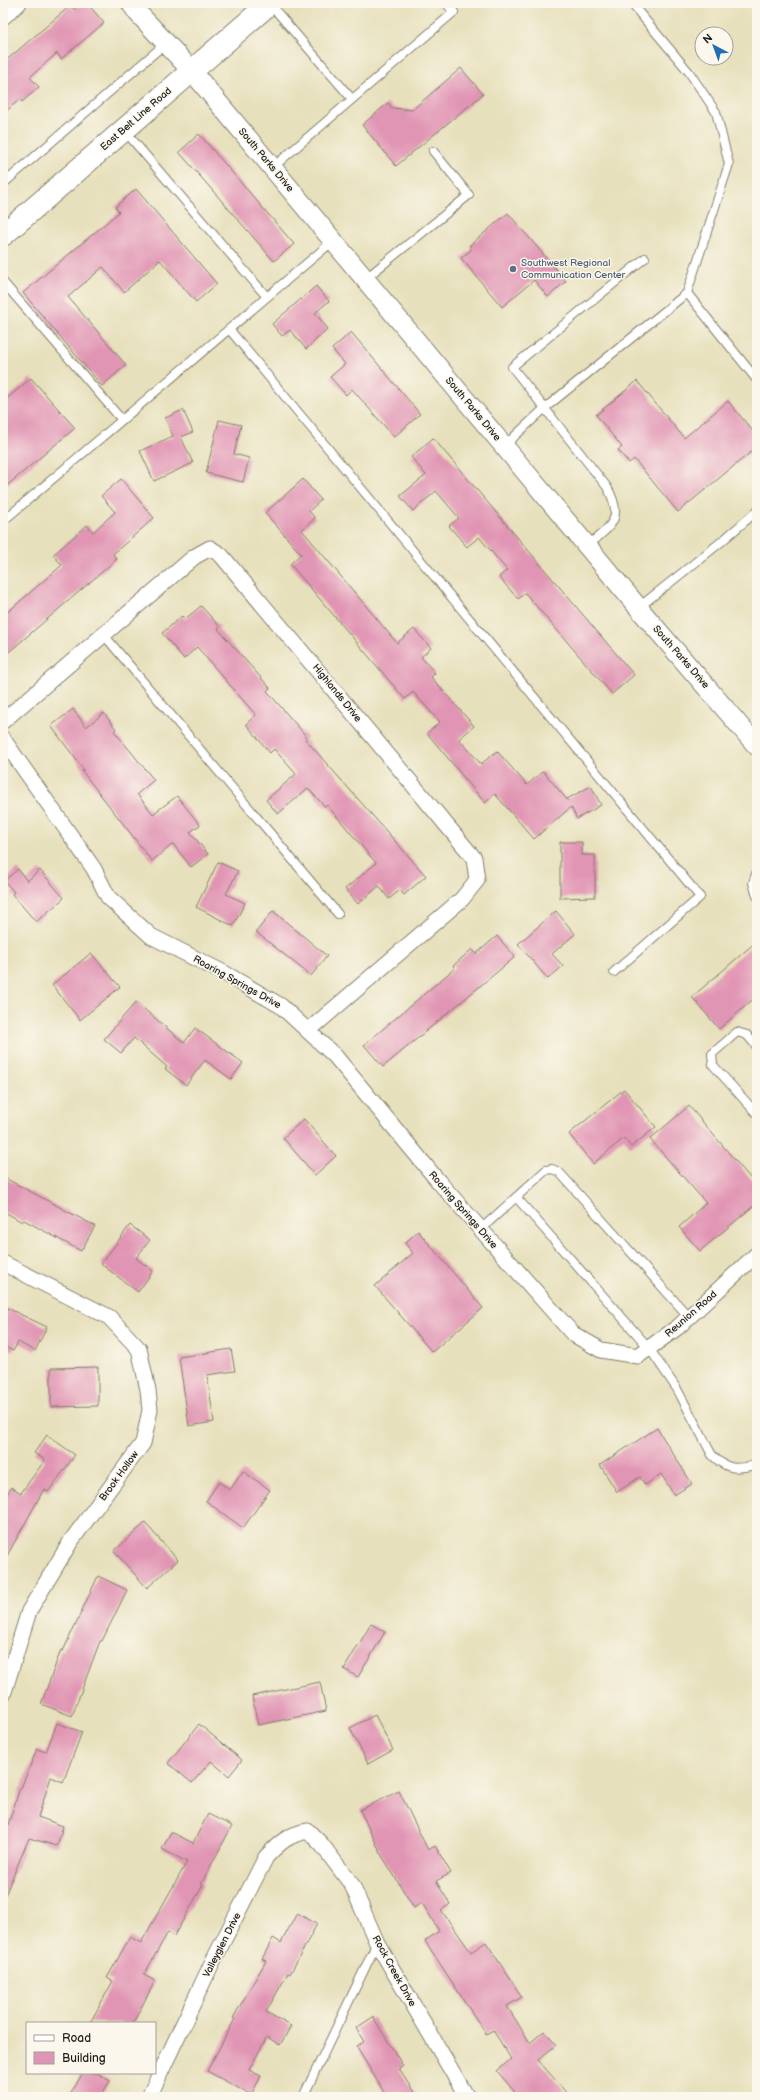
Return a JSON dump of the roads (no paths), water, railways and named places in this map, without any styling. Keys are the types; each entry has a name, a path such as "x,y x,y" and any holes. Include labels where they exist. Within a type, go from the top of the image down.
{"main road":[{"name":"East Belt Line Road","path":"3,235 191,70 270,3"}],"street":[{"path":"3,17 20,3"},
{"name":"South Parks Drive","path":"131,3 138,13 191,70 638,608 757,746"},
{"name":"Highlands Drive","path":"3,721 194,557 210,548 221,555 474,858 477,880 462,899 308,1031"},
{"name":"Roaring Springs Drive","path":"3,739 94,869 108,897 151,936 226,974 281,1006 335,1056 480,1230 573,1334"},
{"name":"Reunion Road","path":"573,1334 601,1350 638,1356 689,1317 757,1254"},
{"name":"Brook Hollow","path":"3,1264 109,1317 138,1349 148,1390 150,1410 143,1443 71,1541 29,1611 3,1695"},
{"name":"Valleyglen Drive","path":"149,2097 211,1965 266,1857 279,1843 294,1834 308,1831 322,1845"},
{"name":"Rock Creek Drive","path":"322,1845 352,1886 378,1944 468,2097"}],"lane":[{"path":"270,3 352,99"},
{"path":"272,168 454,12 446,3"},
{"path":"504,446 545,408 686,293 729,164 716,112 689,72 631,3"},
{"path":"3,184 166,43"},
{"path":"124,129 267,297"},
{"path":"365,279 469,195 432,151"},
{"path":"3,521 333,241"},
{"path":"587,546 606,530 613,521 616,508 614,500 607,488 512,368 646,258"},
{"path":"3,282 122,420"},
{"path":"686,293 757,380"},
{"path":"229,330 700,897 614,972"},
{"path":"638,608 722,542 757,511"},
{"path":"104,635 338,914"},
{"path":"757,872 753,883 757,896"},
{"path":"757,1047 747,1035 737,1032 712,1054 713,1065 757,1114"},
{"path":"480,1230 546,1170 552,1169 559,1172 689,1317"},
{"path":"516,1197 649,1348 677,1389 712,1455 720,1463 729,1468 736,1469 757,1465"},
{"path":"303,2097 378,1944"}],"place":[{"name":"Southwest Regional Communication Center","path":"513,269"}]}
